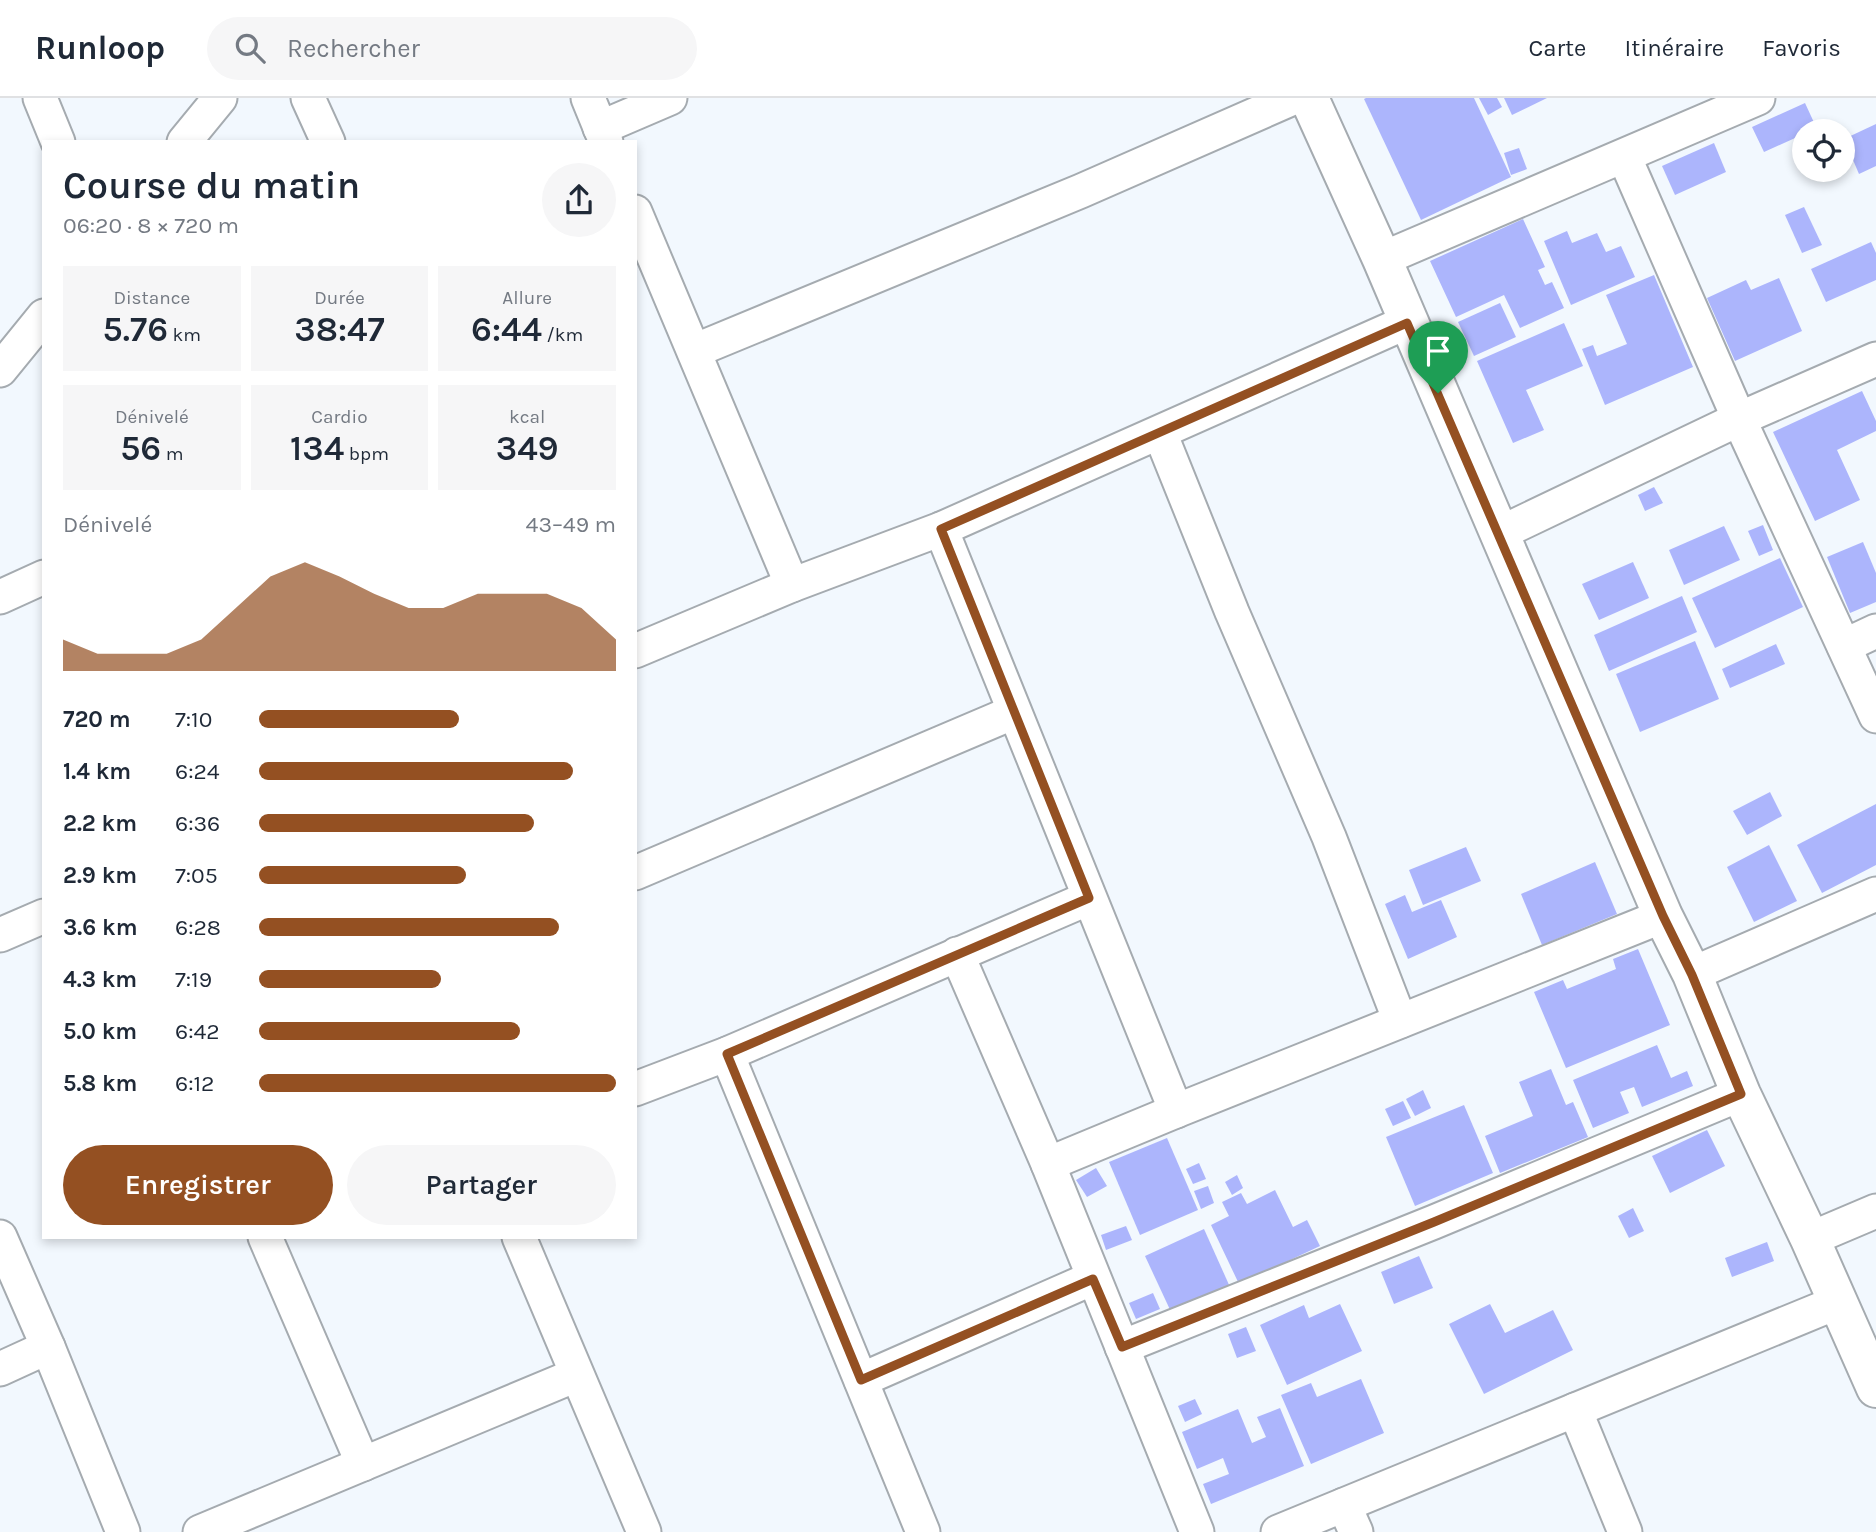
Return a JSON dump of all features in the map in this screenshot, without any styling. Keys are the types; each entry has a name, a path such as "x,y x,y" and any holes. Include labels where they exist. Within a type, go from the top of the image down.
{"street":[{"path":"40,98 57,140"},
{"path":"186,140 220,98"},
{"path":"307,98 327,140"},
{"path":"598,122 670,98"},
{"path":"694,351 1081,191 1293,98"},
{"path":"1309,98 1381,259 1663,916 1692,975 1741,1094 1810,1239 1876,1388"},
{"path":"1381,259 1758,98"},
{"path":"1624,156 1739,419 1876,716"},
{"path":"637,217 792,585"},
{"path":"0,370 42,318"},
{"path":"637,650 792,585 941,529 1407,323"},
{"path":"1498,534 1739,419 1876,359"},
{"path":"1160,433 1232,612 1329,837 1400,1021"},
{"path":"941,529 1176,1111"},
{"path":"0,597 42,578"},
{"path":"1844,646 1876,631"},
{"path":"637,872 1014,712"},
{"path":"1692,975 1876,894"},
{"path":"637,1088 727,1054 1089,898"},
{"path":"1048,1164 1663,916"},
{"path":"0,935 42,917"},
{"path":"957,954 1048,1164 1197,1532"},
{"path":"727,1054 923,1532"},
{"path":"1122,1347 1741,1094"},
{"path":"1810,1239 1876,1210"},
{"path":"0,1237 123,1532"},
{"path":"266,1239 363,1464"},
{"path":"520,1239 643,1532"},
{"path":"861,1380 1093,1279"},
{"path":"1278,1532 1350,1518 1575,1410 1838,1302"},
{"path":"0,1369 48,1347"},
{"path":"200,1532 576,1375"},
{"path":"1575,1410 1625,1532"}],"building":[{"path":"1474,98 1511,177 1421,220 1364,99"},
{"path":"1479,98 1497,98 1502,107 1488,115"},
{"path":"1504,98 1547,98 1512,115"},
{"path":"1805,103 1812,119 1792,119 1792,139 1764,152 1752,127"},
{"path":"1876,124 1876,166 1859,174 1855,165 1855,134"},
{"path":"1714,143 1726,172 1675,195 1662,166"},
{"path":"1519,148 1527,169 1511,175 1504,153"},
{"path":"1804,207 1822,245 1802,253 1785,215"},
{"path":"1523,219 1545,267 1538,270 1545,285 1552,282 1564,308 1520,328 1504,295 1456,317 1430,261"},
{"path":"1567,231 1572,243 1597,233 1606,252 1621,246 1635,277 1571,305 1544,241"},
{"path":"1871,242 1876,253 1876,280 1826,302 1811,269"},
{"path":"1654,275 1693,367 1605,405 1582,349 1593,345 1597,356 1627,344 1606,295"},
{"path":"1779,278 1802,331 1735,361 1707,298 1746,280 1751,290"},
{"path":"1500,303 1516,337 1474,356 1458,322"},
{"path":"1564,323 1583,366 1526,390 1544,430 1513,443 1477,361"},
{"path":"1862,391 1876,421 1876,431 1837,450 1860,500 1815,521 1773,432"},
{"path":"1654,487 1663,503 1645,511 1638,495"},
{"path":"1763,525 1773,550 1759,556 1748,531"},
{"path":"1724,526 1740,560 1684,585 1669,550"},
{"path":"1863,542 1876,573 1876,602 1850,613 1827,557"},
{"path":"1780,558 1803,607 1715,648 1692,598"},
{"path":"1633,562 1649,598 1599,620 1582,584"},
{"path":"1682,596 1697,632 1609,671 1594,635"},
{"path":"1695,641 1719,699 1640,732 1616,674"},
{"path":"1776,644 1785,664 1730,688 1722,669"},
{"path":"1770,792 1782,816 1747,835 1733,811"},
{"path":"1876,804 1876,865 1822,893 1797,845"},
{"path":"1769,845 1797,901 1754,922 1727,867"},
{"path":"1466,847 1481,881 1423,905 1409,870"},
{"path":"1595,862 1617,914 1542,945 1521,894"},
{"path":"1405,895 1412,912 1441,900 1457,937 1408,959 1385,904"},
{"path":"1638,949 1670,1025 1566,1068 1534,992 1563,980 1567,989 1616,969 1613,959"},
{"path":"1657,1045 1671,1078 1687,1071 1693,1086 1642,1107 1634,1087 1620,1092 1629,1113 1593,1128 1573,1080"},
{"path":"1551,1069 1566,1105 1573,1102 1588,1137 1500,1173 1485,1136 1533,1116 1519,1082"},
{"path":"1423,1090 1431,1108 1415,1116 1406,1099"},
{"path":"1403,1101 1411,1118 1393,1126 1385,1109"},
{"path":"1464,1105 1493,1173 1415,1206 1386,1137"},
{"path":"1707,1130 1725,1166 1670,1193 1652,1156"},
{"path":"1167,1138 1198,1210 1140,1235 1109,1162"},
{"path":"1199,1163 1206,1179 1193,1184 1186,1169"},
{"path":"1096,1168 1107,1186 1087,1197 1076,1180"},
{"path":"1237,1175 1243,1188 1232,1195 1225,1182"},
{"path":"1208,1186 1214,1203 1201,1209 1194,1191"},
{"path":"1275,1190 1293,1227 1307,1220 1320,1246 1239,1284 1211,1225 1229,1216 1222,1202 1241,1193 1247,1204"},
{"path":"1633,1208 1644,1231 1629,1238 1618,1216"},
{"path":"1126,1226 1132,1240 1106,1250 1101,1235"},
{"path":"1204,1229 1230,1287 1172,1314 1145,1256"},
{"path":"1767,1242 1774,1261 1732,1277 1725,1258"},
{"path":"1419,1256 1433,1288 1394,1304 1381,1272"},
{"path":"1153,1293 1160,1309 1136,1319 1129,1303"},
{"path":"1340,1304 1362,1351 1287,1385 1260,1325 1304,1305 1309,1318"},
{"path":"1490,1304 1505,1333 1553,1310 1573,1350 1484,1394 1449,1324"},
{"path":"1246,1327 1256,1351 1237,1358 1228,1334"},
{"path":"1361,1379 1384,1433 1311,1464 1281,1395 1311,1383 1317,1397"},
{"path":"1195,1399 1202,1414 1185,1422 1178,1406"},
{"path":"1280,1408 1304,1466 1211,1504 1203,1484 1229,1474 1223,1458 1197,1469 1182,1432 1238,1409 1252,1443 1266,1437 1257,1417"}],"route":[{"path":"1407,323 1438,393 1663,916 1692,975 1741,1094 1434,1222 1122,1347 1093,1279 861,1380 727,1054 1089,898 941,529 1407,323"}]}
